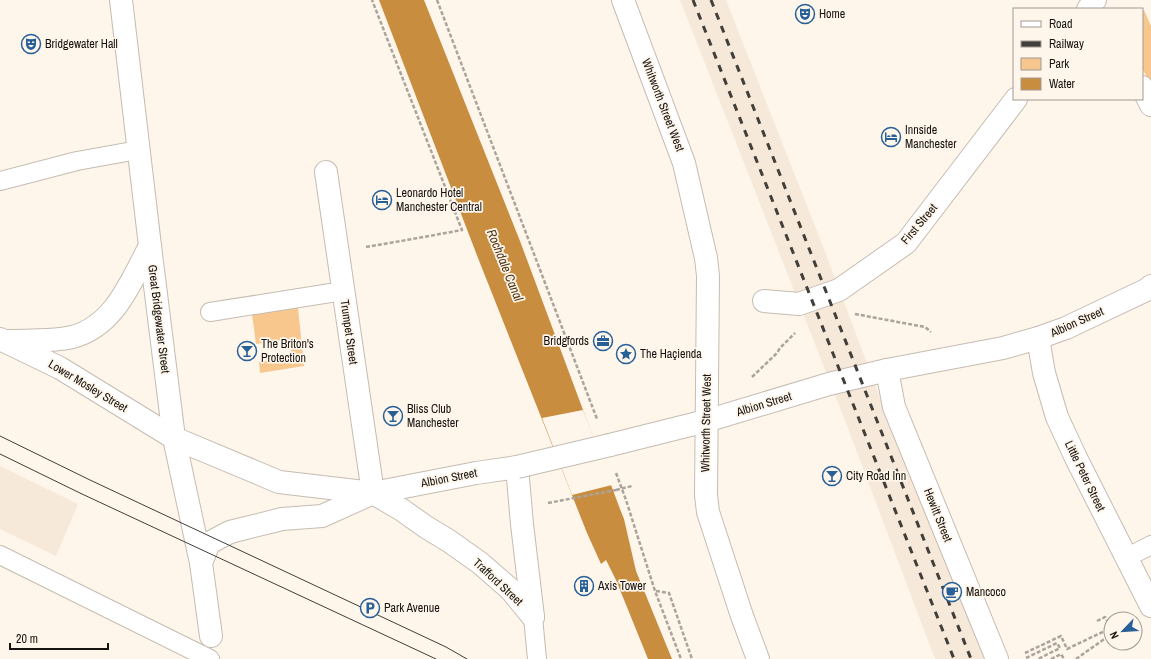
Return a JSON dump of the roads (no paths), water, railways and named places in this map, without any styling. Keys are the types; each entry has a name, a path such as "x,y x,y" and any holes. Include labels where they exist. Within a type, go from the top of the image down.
{"street":[{"name":"Great Bridgewater Street","path":"120,0 174,438 201,563 211,636"},
{"name":"Whitworth Street West","path":"623,0 684,163 706,258 708,276 706,495 708,512 742,616 758,659"},
{"path":"1143,89 1151,105"},
{"name":"First Street","path":"764,301 799,304 840,290 906,242 1015,100"},
{"name":"Trumpet Street","path":"326,172 373,493"},
{"path":"2,340 49,340 72,337 98,324 111,313 121,300 150,246"},
{"name":"Albion Street","path":"201,563 209,543 230,532 282,519 322,516 373,493 476,473 517,467 706,421 829,384 887,370 1003,348 1066,328 1149,288"},
{"name":"Little Peter Street","path":"1038,338 1044,372 1057,417 1076,458 1151,606"},
{"name":"Lower Mosley Street","path":"2,340 60,368 174,438"},
{"name":"Hewitt Street","path":"887,370 893,404 897,415 997,659"},
{"name":"Albion Street","path":"174,438 279,482 373,493"},
{"name":"Trafford Street","path":"517,467 533,617"},
{"name":"Trafford Street","path":"373,493 402,510 480,563 511,590 533,617"}],"lane":[{"path":"0,182 77,160 138,150"},
{"path":"210,312 343,291"},
{"path":"1126,558 1151,546"},
{"path":"0,555 210,659"},
{"path":"533,617 537,659"}],"water":[{"name":"Rochdale Canal","path":"379,0 424,0 520,241 624,519 636,571 672,659 648,659 616,580 606,560 601,564 587,533 478,258"}],"tram line":[{"path":"0,436 90,480 446,647 467,659"},
{"path":"0,454 82,494 436,659"}],"railway":[{"path":"693,0 954,659"},
{"path":"711,0 971,659"}],"place":[{"name":"Home","path":"805,14"},
{"name":"Bridgewater Hall","path":"31,44"},
{"name":"Innside Manchester","path":"891,137"},
{"name":"Leonardo Hotel Manchester Central","path":"382,200"},
{"name":"Bridgfords","path":"603,341"},
{"name":"The Briton's Protection","path":"247,351"},
{"name":"The Haçienda","path":"626,354"},
{"name":"Bliss Club Manchester","path":"393,416"},
{"name":"City Road Inn","path":"832,476"},
{"name":"Axis Tower","path":"584,586"},
{"name":"Mancoco","path":"952,592"},
{"name":"Park Avenue","path":"370,608"}]}
